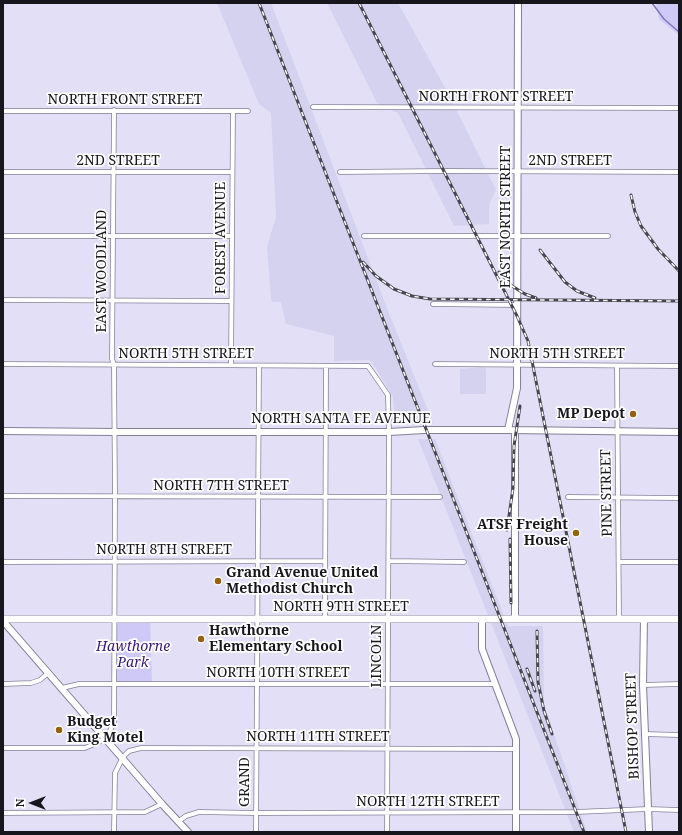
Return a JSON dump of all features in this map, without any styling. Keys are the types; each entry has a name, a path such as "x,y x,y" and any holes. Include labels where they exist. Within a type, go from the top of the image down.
{"main road":[{"name":"NORTH 9TH STREET","path":"3,620 115,618 257,620 679,619"}],"street":[{"name":"EAST NORTH STREET","path":"508,430 517,388 518,3"},
{"name":"NORTH FRONT STREET","path":"313,107 679,108"},
{"name":"EAST WOODLAND","path":"105,738 114,722 115,432 114,365 112,359 112,301 114,110"},
{"name":"NORTH FRONT STREET","path":"3,111 248,111"},
{"name":"FOREST AVENUE","path":"231,365 233,111"},
{"name":"2ND STREET","path":"3,172 232,172"},
{"name":"2ND STREET","path":"340,172 679,172"},
{"path":"3,236 232,236"},
{"path":"364,236 608,236"},
{"path":"3,300 232,301"},
{"path":"433,304 517,304"},
{"name":"NORTH 5TH STREET","path":"3,364 368,366"},
{"name":"NORTH 5TH STREET","path":"435,364 679,366"},
{"path":"257,620 259,366"},
{"path":"325,620 326,366"},
{"name":"LINCOLN","path":"368,366 388,394 389,561 387,832"},
{"name":"PINE STREET","path":"617,366 619,619"},
{"name":"NORTH SANTA FE AVENUE","path":"3,431 389,432 424,430 515,430 679,432"},
{"path":"515,430 515,619"},
{"name":"NORTH 7TH STREET","path":"3,496 440,497"},
{"path":"568,497 679,498"},
{"name":"NORTH 8TH STREET","path":"3,562 325,561"},
{"path":"389,561 464,562"},
{"path":"619,562 679,562"},
{"name":"BISHOP STREET","path":"644,619 644,734 649,832"},
{"path":"3,620 188,832"},
{"name":"GRAND","path":"256,832 257,620"},
{"path":"482,620 482,649 516,739 516,832"},
{"path":"3,684 31,683 40,680 48,673"},
{"name":"NORTH 10TH STREET","path":"62,688 79,684 495,684"},
{"path":"643,685 679,684"},
{"path":"644,734 679,735"},
{"path":"3,748 85,748 105,738"},
{"name":"NORTH 11TH STREET","path":"123,757 129,751 141,748 515,749"},
{"path":"114,832 115,773 123,757"},
{"path":"3,812 145,812 162,804"},
{"name":"NORTH 12TH STREET","path":"179,822 186,816 199,812 387,813 576,812 648,809 679,810"}],"shaded area":[{"path":"217,3 271,3 387,308 433,423 395,423 393,397 372,362 369,360 334,361 334,336 286,324 281,302 273,302 271,299 267,247 276,217 271,113 259,104"},
{"path":"327,3 398,3 448,93 496,190 489,205 489,224 454,226 398,113 377,103"},
{"path":"482,367 486,370 486,393 460,394 460,369"},
{"path":"418,439 435,439 508,626 543,626 544,704 587,832 574,832"}],"green space":[{"path":"656,3 679,3 679,35 659,19"},
{"name":"Hawthorne Park","path":"115,618 150,619 152,684 114,684"}],"waterway":[{"path":"652,3 664,19 679,32"}],"railway":[{"path":"259,3 584,832"},
{"path":"359,3 517,316 528,341 626,832"},
{"path":"631,195 635,212 641,226 658,249 679,271"},
{"path":"540,250 565,282 577,291 595,298"},
{"path":"363,262 376,276 394,289 412,296 430,299 679,301"},
{"path":"499,272 512,286 525,294 536,298"},
{"path":"507,530 513,488 514,446 520,406"},
{"path":"510,539 511,603"},
{"path":"537,631 538,682 544,711 552,734"},
{"path":"527,669 535,691"}],"place":[{"name":"MP Depot","path":"633,414"},
{"name":"ATSF Freight House","path":"576,533"},
{"name":"Grand Avenue United Methodist Church","path":"218,581"},
{"name":"Hawthorne Elementary School","path":"201,639"},
{"name":"Budget King Motel","path":"59,730"}]}
